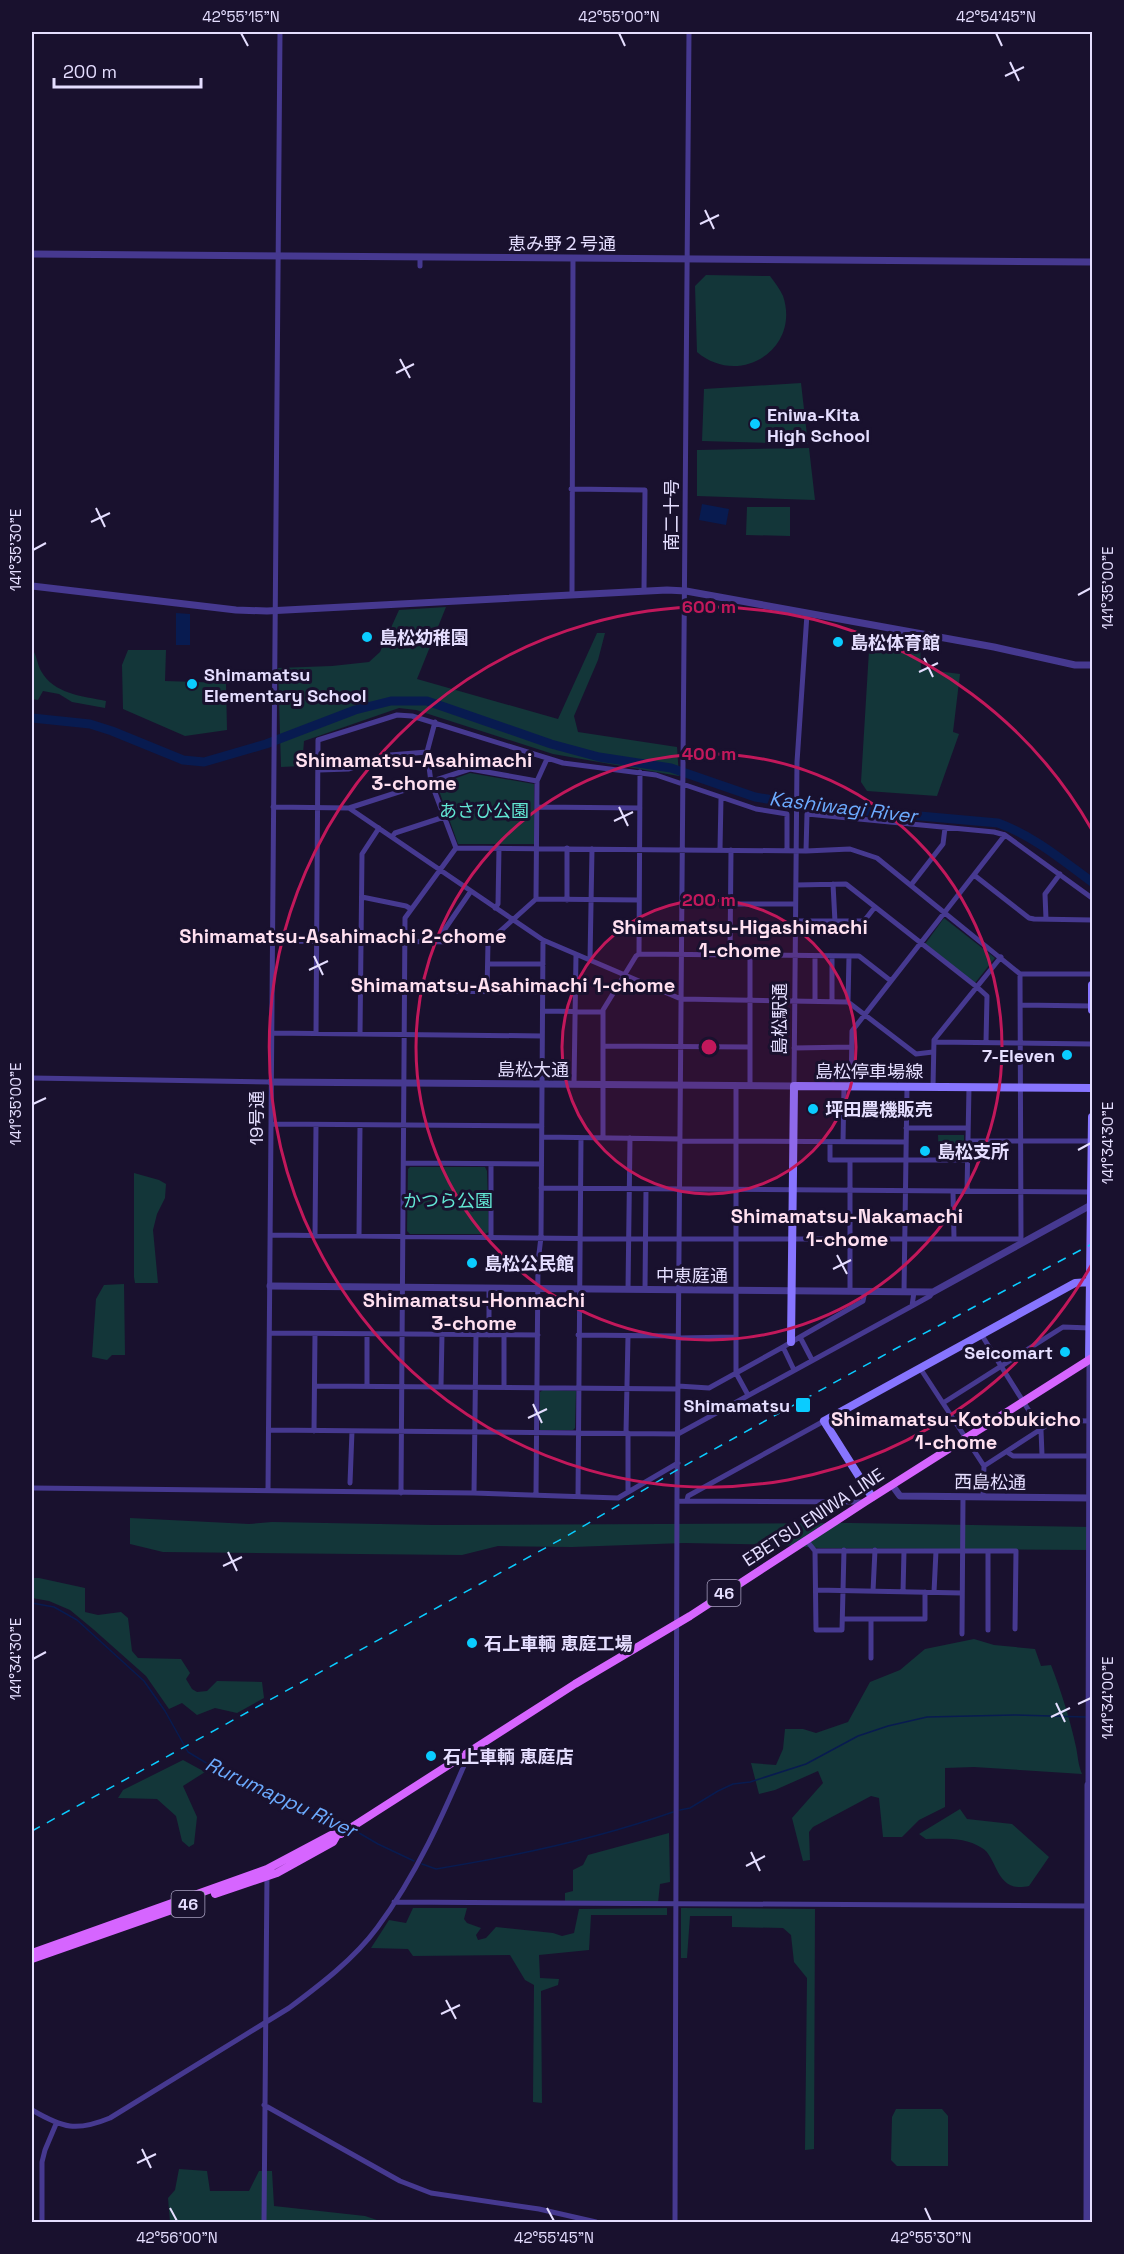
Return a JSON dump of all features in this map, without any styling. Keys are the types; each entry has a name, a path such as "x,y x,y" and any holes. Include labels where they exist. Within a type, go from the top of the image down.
{"main road":[{"path":"1092,985 1092,1008"},
{"name":"島松停車場線","path":"791,1342 794,1086 1092,1088"},
{"path":"1091,1359 1092,1117"},
{"path":"869,1500 824,1421 1075,1283 1091,1288"},
{"name":"EBETSU ENIWA LINE","path":"32,1959 267,1873 333,1842 339,1835 575,1684 678,1624 1091,1359"},
{"name":"EBETSU ENIWA LINE","path":"32,1953 267,1873"}],"street":[{"name":"19号通","path":"268,1490 280,32"},
{"name":"南二十号","path":"675,2223 678,1337 689,32"},
{"name":"恵み野２号通","path":"32,254 420,261 573,261 688,265 1092,262"},
{"path":"572,595 573,261"},
{"path":"571,489 645,490 644,590"},
{"path":"32,586 236,610 275,611 644,590 686,591 994,647 1075,665 1092,665"},
{"name":"島松駅通","path":"794,1086 796,787 807,614"},
{"path":"316,1034 318,740 397,715 435,722 563,763 640,772 684,781 721,798 756,809 787,814 787,850"},
{"path":"435,722 427,752 431,782 456,848"},
{"path":"319,770 349,769 390,755 427,752"},
{"path":"536,899 537,781 548,759"},
{"path":"273,807 349,808 470,769 537,781"},
{"path":"603,1138 603,1012 639,954 640,772"},
{"path":"720,849 721,798"},
{"path":"537,807 640,808"},
{"path":"349,808 543,940 624,976 681,999 848,1002 916,1053 933,1052"},
{"path":"806,851 807,814 993,832 1005,835 1092,898"},
{"path":"392,837 395,833 444,817"},
{"path":"360,1034 362,854 379,828"},
{"path":"911,885 943,844 945,828"},
{"path":"843,1142 852,1031 1005,835"},
{"path":"456,848 806,851 850,849 877,858 1020,974 1092,974"},
{"path":"401,1492 405,918 456,848"},
{"path":"567,848 567,900"},
{"path":"495,908 498,904 499,849"},
{"path":"590,960 592,849"},
{"path":"730,954 731,850"},
{"path":"1046,919 1045,894 1060,874"},
{"path":"974,875 1029,918 1092,920"},
{"path":"833,884 835,922"},
{"path":"796,885 846,884 977,987 987,996 986,1042"},
{"path":"436,942 471,891"},
{"path":"362,897 411,909"},
{"path":"272,941 488,942 536,899 639,900"},
{"path":"730,904 795,904"},
{"path":"795,921 864,921 875,907"},
{"path":"536,1495 543,1084 543,940"},
{"path":"488,942 488,992"},
{"path":"639,954 859,956 891,981"},
{"path":"574,1084 576,955"},
{"path":"750,955 750,1085"},
{"path":"815,956 815,1001"},
{"path":"832,956 832,1001"},
{"path":"848,1002 849,956"},
{"path":"933,1086 934,1042 1000,957"},
{"path":"488,964 543,964"},
{"path":"271,1235 629,1239 954,1238 1020,1241 1020,974"},
{"path":"405,991 543,992"},
{"path":"1020,1005 1092,1008"},
{"path":"543,1011 603,1012"},
{"path":"271,1033 542,1036"},
{"path":"934,1042 1092,1044"},
{"path":"604,1046 750,1047"},
{"path":"794,1048 852,1047"},
{"path":"32,1078 271,1082"},
{"name":"島松大通","path":"271,1082 794,1086"},
{"path":"736,1085 736,1372 747,1395"},
{"path":"967,1191 969,1086"},
{"path":"904,1292 907,1087"},
{"path":"272,1124 542,1126"},
{"path":"315,1236 316,1125"},
{"path":"358,1236 360,1125"},
{"path":"906,1128 968,1128"},
{"path":"542,1137 906,1142"},
{"path":"578,1496 580,1138"},
{"path":"628,1289 630,1138"},
{"path":"968,1141 1092,1141"},
{"path":"830,1142 830,1160 967,1160"},
{"path":"850,1160 850,1291"},
{"path":"404,1163 541,1164"},
{"path":"491,1164 491,1237"},
{"path":"541,1188 1092,1190"},
{"path":"645,1290 646,1189"},
{"path":"953,1191 954,1238"},
{"name":"中恵庭通","path":"270,1286 933,1292 1020,1241 1091,1205"},
{"path":"489,1289 489,1335"},
{"path":"315,1386 710,1388 862,1301 864,1291"},
{"path":"912,1306 914,1292"},
{"path":"269,1430 678,1434 930,1296 933,1292"},
{"path":"943,1403 1063,1327 1090,1328"},
{"path":"270,1333 538,1335"},
{"path":"314,1431 315,1334"},
{"path":"367,1334 367,1386"},
{"path":"441,1386 442,1334"},
{"path":"981,1334 1041,1430 1042,1455"},
{"path":"474,1493 476,1335"},
{"path":"504,1335 504,1387"},
{"path":"578,1335 736,1337"},
{"path":"628,1336 628,1492"},
{"path":"800,1337 812,1360"},
{"path":"783,1347 794,1370"},
{"path":"1087,2223 1087,1906 1090,1785 1090,1456 1088,1421 1091,1359"},
{"path":"920,1368 984,1466 983,1497"},
{"path":"984,1466 1055,1420 1088,1421"},
{"path":"687,1500 688,1496 824,1421"},
{"path":"350,1483 352,1431"},
{"path":"1007,1452 1013,1456 1090,1456"},
{"path":"32,1488 474,1493 618,1498 678,1463"},
{"name":"西島松通","path":"892,1485 900,1496 1090,1498"},
{"path":"962,1634 963,1497"},
{"path":"677,1501 869,1500"},
{"path":"807,1541 815,1551 816,1630 842,1630 844,1550"},
{"path":"873,1591 875,1550"},
{"path":"815,1551 1016,1551 1015,1629"},
{"path":"903,1592 904,1551"},
{"path":"934,1592 936,1551"},
{"path":"988,1551 988,1630"},
{"path":"816,1590 962,1593"},
{"path":"843,1619 925,1619 925,1592"},
{"path":"871,1619 871,1658"},
{"path":"32,2110 56,2124 70,2127 95,2124 110,2118 308,1993 354,1953 377,1929 440,1822 470,1751"},
{"path":"264,2223 267,1873"},
{"path":"394,1902 1087,1906"},
{"path":"264,2105 419,2190 539,2209 596,2223"},
{"path":"42,2223 42,2162 56,2124"}],"green space":[{"path":"706,275 770,276 783,296 786,315 783,332 775,347 762,357 747,364 731,366 713,362 697,352 695,286"},
{"path":"801,383 808,444 702,441 704,389"},
{"path":"809,448 815,500 697,496 697,450"},
{"path":"747,507 790,507 790,536 746,535"},
{"path":"446,607 417,679 558,719 597,633 605,633 598,660 574,716 578,732 677,747 679,776 553,754 416,710 399,708 304,741 302,766 281,767 278,668 369,662 380,652 399,610"},
{"path":"870,634 920,640 921,669 960,674 953,732 959,734 937,796 867,791 861,782"},
{"path":"32,649 41,671 53,685 69,693 106,701 105,708 72,702 59,694 43,691 38,700 32,699"},
{"path":"128,650 166,650 165,681 226,683 227,730 185,736 123,709 122,665"},
{"name":"あさひ公園","path":"470,773 534,784 534,844 458,844 437,785"},
{"path":"944,918 995,958 975,983 925,944"},
{"path":"938,1135 964,1135 964,1158 939,1158"},
{"name":"かつら公園","path":"410,1167 485,1167 489,1232 485,1234 410,1234 407,1231 408,1169"},
{"path":"134,1173 166,1184 165,1198 157,1214 153,1230 158,1283 135,1283"},
{"path":"124,1284 125,1355 112,1355 107,1360 92,1357 96,1299 104,1285"},
{"path":"543,1390 576,1391 575,1428 573,1430 540,1430 540,1392"},
{"path":"130,1518 249,1524 272,1522 434,1525 850,1523 1092,1527 1092,1550 819,1548 684,1543 572,1547 498,1546 462,1555 163,1552 130,1544"},
{"path":"32,1578 85,1588 85,1612 98,1615 121,1612 128,1618 132,1651 138,1658 181,1659 190,1673 186,1679 192,1689 197,1692 207,1691 217,1681 262,1682 264,1698 237,1713 215,1708 197,1715 182,1703 169,1709 146,1676 70,1610 49,1601 32,1598"},
{"path":"974,1639 994,1645 1035,1649 1041,1666 1051,1665 1068,1716 1082,1774 974,1767 945,1768 945,1807 919,1820 902,1837 883,1837 879,1798 871,1796 813,1827 809,1832 810,1860 803,1861 792,1818 823,1783 818,1771 775,1790 759,1794 751,1763 776,1765 783,1749 785,1729 803,1729 816,1733 848,1722 870,1682 900,1670 925,1649"},
{"path":"183,1760 205,1772 183,1786 197,1817 194,1844 189,1847 182,1841 176,1816 157,1799 118,1798 123,1790"},
{"path":"960,1809 967,1819 1012,1824 1049,1857 1029,1886 1018,1887 1003,1880 987,1853 975,1844 955,1839 926,1839 919,1834"},
{"path":"669,1833 670,1882 660,1884 658,1903 565,1901 565,1893 573,1891 573,1870 583,1865 588,1855"},
{"path":"413,1908 467,1908 464,1919 467,1923 481,1928 476,1935 478,1940 486,1938 496,1927 562,1936 574,1933 579,1909 667,1908 667,1915 591,1915 589,1950 539,1955 540,1978 559,1979 558,1985 541,1991 542,2103 533,2102 534,1985 525,1980 510,1955 413,1956 408,1949 371,1948 389,1920 406,1923"},
{"path":"681,1908 815,1909 814,2149 805,2150 807,1978 794,1962 791,1935 783,1928 732,1927 732,1916 690,1916 687,1958 681,1958"},
{"path":"896,2109 942,2109 948,2116 948,2166 897,2166 891,2160 892,2117"},
{"path":"179,2169 207,2171 210,2191 249,2191 259,2171 272,2171 274,2206 365,2216 383,2222 170,2222 168,2198 175,2190"}],"water":[{"path":"702,504 729,509 726,525 699,520"},
{"path":"176,613 190,614 190,645 176,645"}],"waterway":[{"name":"Kashiwagi River","path":"32,718 90,724 183,760 204,762 266,744 355,710 391,701 427,701 551,744 599,757 671,768 755,797 808,806 998,823 1036,842 1092,882"},
{"name":"Rurumappu River","path":"32,1603 54,1607 77,1620 144,1681 165,1711 188,1752 228,1776 314,1811 346,1827"},
{"name":"Rurumappu River","path":"680,1810 690,1808 733,1784 750,1782 806,1764 858,1736 927,1717 1014,1715 1086,1717"},
{"name":"Rurumappu River","path":"422,1864 436,1869 526,1852 586,1838 673,1812"},
{"name":"Rurumappu River","path":"354,1830 414,1861"}],"railway":[{"path":"32,1831 567,1536 682,1467 895,1349 1092,1244"}],"place":[{"name":"Eniwa-Kita High School","path":"755,424"},
{"name":"島松幼稚園","path":"367,637"},
{"name":"島松体育館","path":"838,642"},
{"name":"Shimamatsu Elementary School","path":"192,684"},
{"name":"7-Eleven","path":"1067,1055"},
{"name":"坪田農機販売","path":"813,1109"},
{"name":"島松支所","path":"925,1151"},
{"name":"島松公民館","path":"472,1263"},
{"name":"Seicomart","path":"1065,1352"},
{"name":"Shimamatsu","path":"803,1405"},
{"name":"石上車輌 恵庭工場","path":"472,1643"},
{"name":"石上車輌 恵庭店","path":"431,1756"}],"district":[{"name":"Shimamatsu-Asahimachi 3-chome","path":"414,772"},
{"name":"Shimamatsu-Asahimachi 2-chome","path":"343,936"},
{"name":"Shimamatsu-Higashimachi 1-chome","path":"740,938"},
{"name":"Shimamatsu-Asahimachi 1-chome","path":"513,985"},
{"name":"Shimamatsu-Nakamachi 1-chome","path":"847,1228"},
{"name":"Shimamatsu-Honmachi 3-chome","path":"474,1312"},
{"name":"Shimamatsu-Kotobukicho 1-chome","path":"956,1430"}]}
